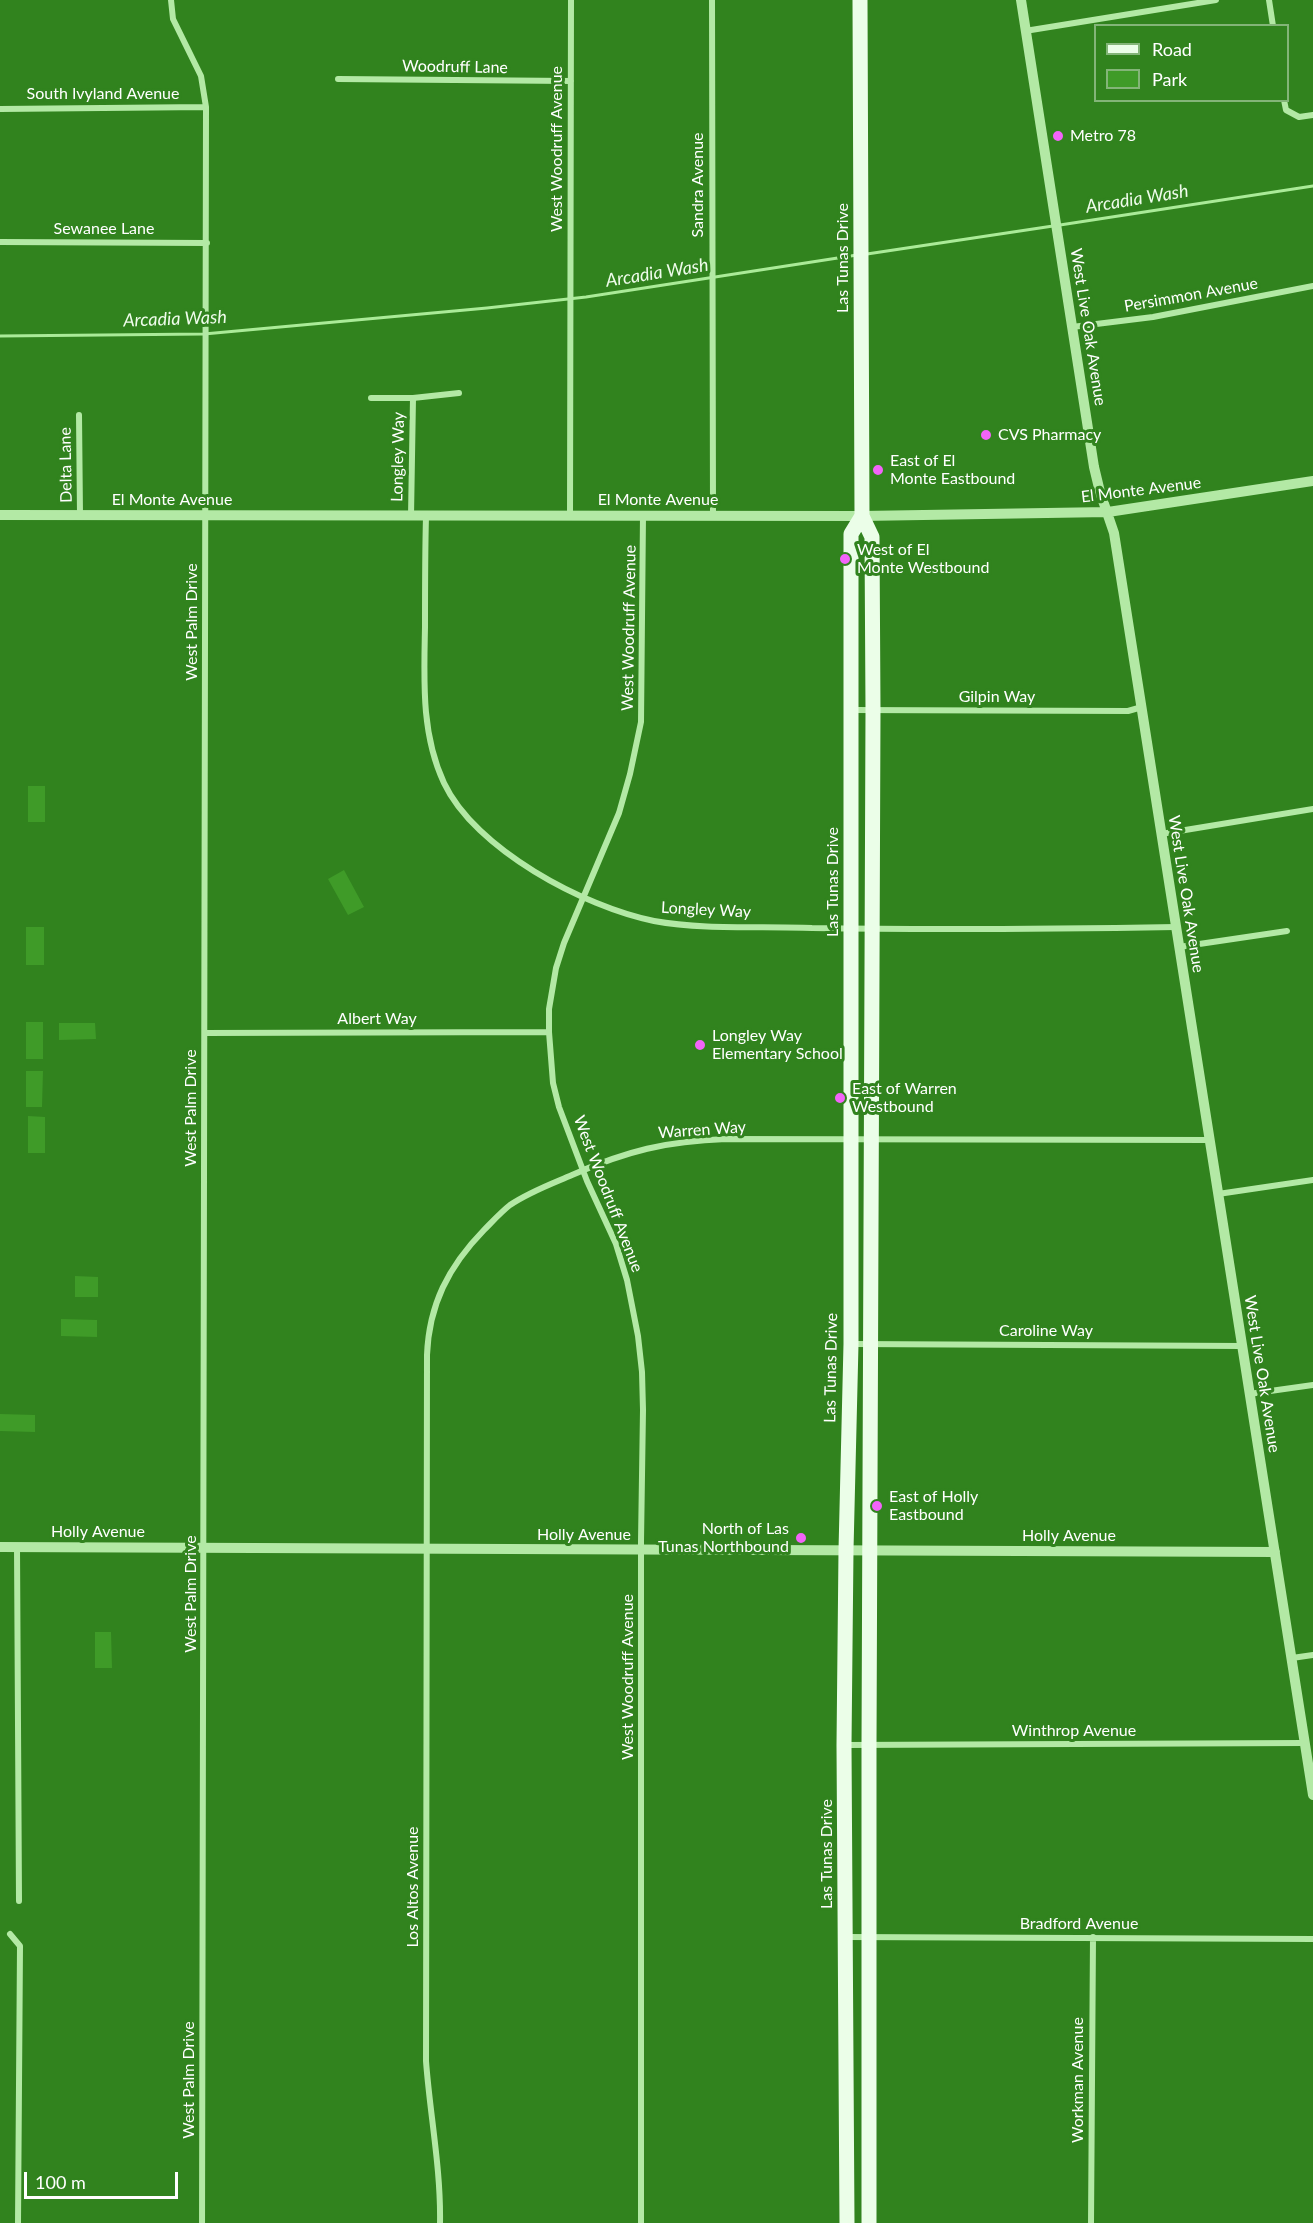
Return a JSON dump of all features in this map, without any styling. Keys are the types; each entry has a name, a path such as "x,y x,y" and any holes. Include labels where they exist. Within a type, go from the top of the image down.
{"main road":[{"name":"Las Tunas Drive","path":"860,0 862,516 872,537 873,710 869,2223"},
{"name":"Las Tunas Drive","path":"847,2223 844,1745 852,1139 852,534 862,516"}],"street":[{"name":"West Palm Drive","path":"171,0 173,19 201,76 206,107 202,2223"},
{"name":"West Woodruff Avenue","path":"570,515 572,0"},
{"name":"Sandra Avenue","path":"712,0 713,515"},
{"name":"West Live Oak Avenue","path":"1021,0 1094,467 1114,533 1313,1795"},
{"path":"1025,31 1216,0"},
{"path":"1269,0 1273,24"},
{"name":"Woodruff Lane","path":"338,79 572,81"},
{"path":"1284,102 1286,110 1299,117 1313,115"},
{"name":"South Ivyland Avenue","path":"0,109 206,107"},
{"name":"Sewanee Lane","path":"0,242 207,243"},
{"name":"Persimmon Avenue","path":"1072,327 1153,316 1313,286"},
{"name":"Longley Way","path":"371,398 413,398 459,393"},
{"name":"Longley Way","path":"411,516 413,398"},
{"name":"Delta Lane","path":"79,415 80,515"},
{"name":"El Monte Avenue","path":"0,515 862,516 1108,512 1313,481"},
{"name":"West Woodruff Avenue","path":"641,2223 643,1410 637,1327 627,1280 616,1244 557,1099 549,1032 549,1009 556,968 564,943 619,813 641,722 643,515"},
{"name":"Longley Way","path":"426,516 424,679 427,726 432,753 444,784 459,808 480,832 533,870 583,898 653,921 685,925 852,928 1176,927"},
{"name":"Gilpin Way","path":"851,710 1128,711 1142,707"},
{"path":"1161,834 1313,809"},
{"path":"1179,947 1287,932"},
{"name":"Albert Way","path":"205,1033 549,1032"},
{"name":"Warren Way","path":"427,1549 428,1334 432,1312 444,1282 464,1250 509,1206 544,1186 620,1155 666,1144 726,1139 1209,1140"},
{"path":"1218,1194 1313,1180"},
{"name":"Caroline Way","path":"850,1344 1242,1346"},
{"path":"1250,1394 1313,1385"},
{"name":"Holly Avenue","path":"0,1547 1275,1551"},
{"path":"17,1547 19,1901"},
{"name":"Los Altos Avenue","path":"427,1549 426,2061 437,2164 440,2223"},
{"path":"1292,1658 1313,1655"},
{"name":"Winthrop Avenue","path":"844,1745 1304,1743"},
{"path":"10,1934 20,1946 18,2223"},
{"name":"Bradford Avenue","path":"846,1937 1313,1938"},
{"name":"Workman Avenue","path":"1091,2223 1093,1937"}],"green space":[{"path":"28,786 45,786 45,822 28,822"},
{"path":"344,870 364,907 348,915 328,879"},
{"path":"26,927 44,927 44,965 26,965"},
{"path":"26,1022 43,1022 43,1059 26,1059"},
{"path":"59,1023 95,1023 96,1039 59,1040"},
{"path":"26,1071 43,1071 42,1107 26,1107"},
{"path":"28,1116 45,1117 45,1153 28,1153"},
{"path":"75,1276 98,1277 98,1297 75,1297"},
{"path":"61,1319 97,1320 97,1337 61,1336"},
{"path":"0,1414 35,1415 35,1432 0,1431"},
{"path":"95,1632 111,1632 112,1668 95,1668"}],"waterway":[{"name":"Arcadia Wash","path":"1060,225 1313,186"},
{"name":"Arcadia Wash","path":"867,254 1053,226"},
{"name":"Arcadia Wash","path":"0,336 204,334 487,308 586,297 857,255"}],"place":[{"name":"Metro 78","path":"1058,136"},
{"name":"CVS Pharmacy","path":"986,435"},
{"name":"East of El Monte Eastbound","path":"878,470"},
{"name":"West of El Monte Westbound","path":"845,559"},
{"name":"Longley Way Elementary School","path":"700,1045"},
{"name":"East of Warren Westbound","path":"840,1098"},
{"name":"East of Holly Eastbound","path":"877,1506"},
{"name":"North of Las Tunas Northbound","path":"801,1538"}]}
